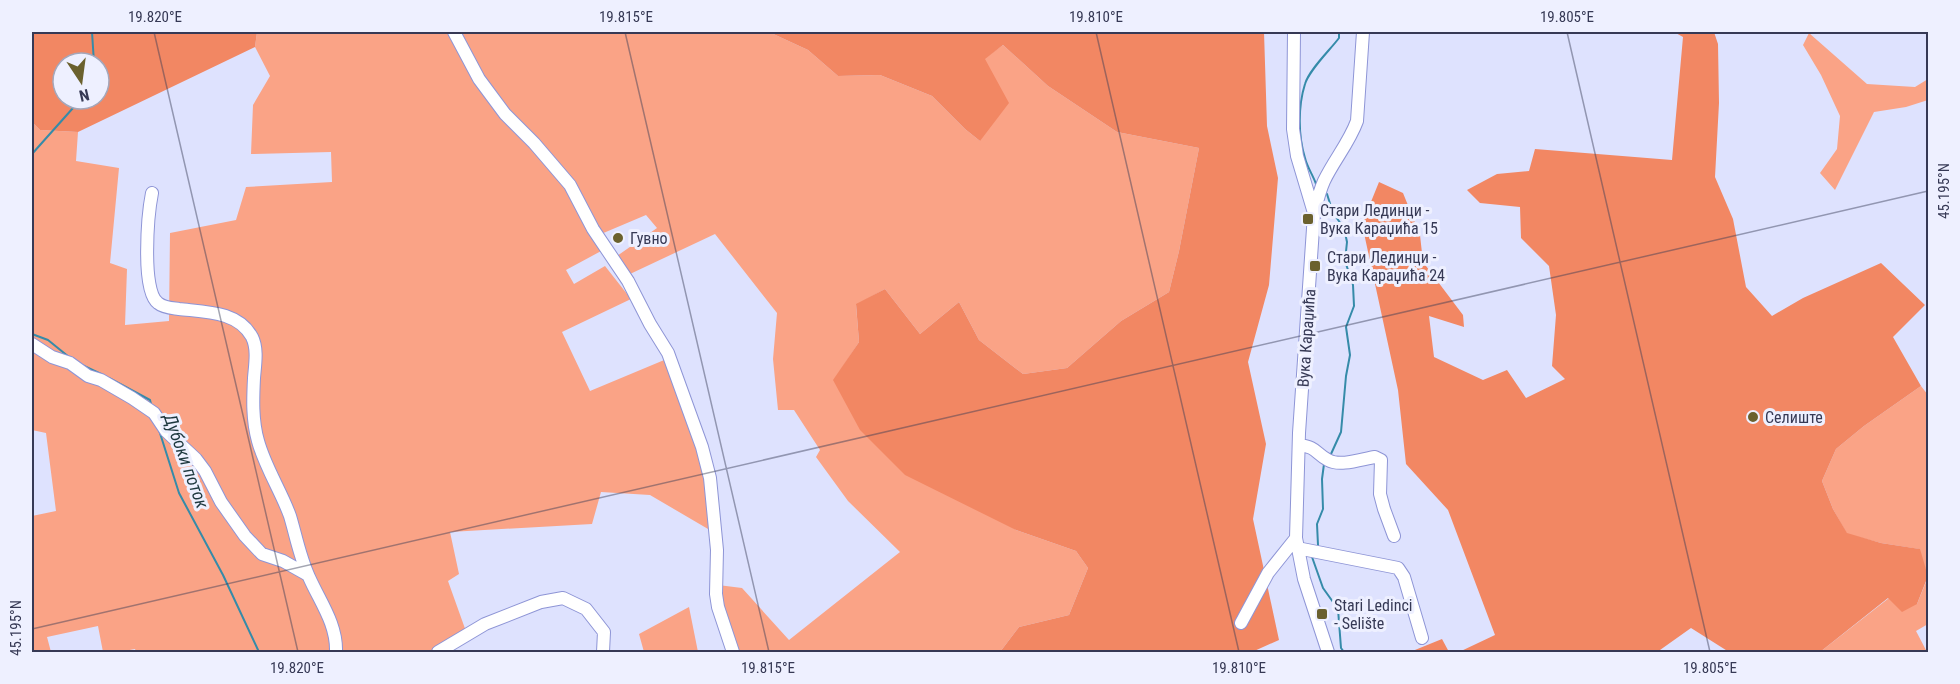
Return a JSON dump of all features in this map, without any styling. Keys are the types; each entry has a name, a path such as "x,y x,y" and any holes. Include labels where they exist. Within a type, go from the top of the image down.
{"street":[{"path":"454,32 479,79 505,114 534,142 570,185 593,229 628,281 668,353 702,447 710,478 717,550 716,594 733,652"},
{"path":"1294,32 1293,129 1297,156 1314,214"},
{"name":"Вука Караџића","path":"1328,652 1304,579 1297,543 1299,446 1314,214 1318,194 1324,180 1352,135 1357,121 1363,32"},
{"path":"152,193 147,216 147,246 151,294 156,303 165,307 218,313 236,321 248,331 253,340 255,350 253,409 258,441 289,515 308,575 331,619 337,641 336,652"},
{"path":"32,344 132,398 154,413 166,431 196,459 245,536 262,554 283,561 308,575"},
{"path":"1299,446 1308,446 1317,450 1327,460 1336,463 1375,457 1381,460 1380,494 1395,536"},
{"path":"1241,623 1268,573 1297,543 1398,568 1404,577 1422,638"},
{"path":"438,652 486,624 541,602 563,598 586,609 604,632 603,652"}],"shaded area":[{"path":"32,32 257,32 255,47 78,132 40,130 32,122"},
{"path":"257,32 769,32 808,50 838,76 880,75 932,96 980,141 985,58 1003,45 1048,86 1117,132 1199,148 1169,292 1121,321 1067,368 1023,374 979,340 959,302 920,334 885,289 856,305 859,342 834,380 1016,530 1076,551 1088,568 1069,615 1019,627 1000,652 734,652 718,585 742,588 789,640 900,552 848,501 816,457 820,450 794,410 778,410 773,359 777,313 715,234 630,274 617,256 657,228 646,215 594,237 603,250 566,270 574,284 605,266 631,299 562,332 590,391 669,358 715,476 720,536 650,495 601,492 592,524 450,532 459,574 448,581 468,637 443,652 136,652 135,649 103,652 98,626 47,637 51,652 32,652 32,516 56,511 46,433 32,430 32,122 40,130 78,132 76,161 119,168 110,263 127,269 125,325 169,321 170,233 236,220 246,187 332,182 331,152 251,154 253,105 270,76 255,47"},
{"path":"769,32 1264,32 1267,126 1278,178 1269,285 1248,362 1266,444 1253,519 1279,640 1252,652 1000,652 1019,627 1069,615 1088,568 1076,551 1016,530 905,475 860,430 833,380 859,342 856,304 885,289 920,334 959,302 979,340 1023,374 1067,368 1121,321 1169,292 1199,148 1117,132 1048,86 1003,45 985,59 1009,103 980,141 932,96 880,75 838,76 808,50"},
{"path":"1674,32 1714,32 1718,44 1719,103 1715,177 1733,219 1746,287 1772,316 1803,298 1881,263 1925,305 1893,337 1921,386 1864,426 1836,449 1822,481 1833,509 1847,533 1881,543 1920,549 1928,576 1917,604 1902,612 1888,598 1820,652 1729,652 1691,628 1660,652 1459,652 1495,635 1448,510 1406,464 1398,390 1362,224 1379,182 1403,193 1420,235 1423,262 1463,315 1464,327 1429,316 1434,357 1483,380 1507,370 1526,398 1565,379 1552,366 1556,315 1549,266 1521,238 1520,207 1480,203 1467,190 1497,174 1529,171 1535,149 1672,160 1683,37"},
{"path":"1809,33 1867,84 1915,87 1928,79 1928,100 1906,107 1874,112 1835,190 1820,173 1837,149 1840,116 1821,75 1803,45"},
{"path":"1921,386 1928,395 1928,577 1919,549 1881,543 1847,534 1833,509 1822,481 1836,449 1864,426"},
{"path":"1928,577 1928,624 1916,631 1927,652 1820,652 1889,598 1917,604"},
{"path":"689,607 698,652 644,652 639,634"},
{"path":"1442,639 1449,652 1410,652"}],"waterway":[{"name":"Дубоки поток","path":"92,32 93,51"},
{"path":"1316,184 1307,165 1303,149 1300,131 1301,102 1307,78 1339,38 1339,32"},
{"name":"Дубоки поток","path":"32,154 70,111"},
{"path":"1327,194 1333,213 1344,228 1347,242 1345,261 1353,285 1354,306 1346,327 1350,355 1341,432 1331,454"},
{"name":"Дубоки поток","path":"32,334 48,340 69,357"},
{"name":"Дубоки поток","path":"82,365 101,374"},
{"name":"Дубоки поток","path":"109,378 150,400 151,404"},
{"name":"Дубоки поток","path":"159,430 179,493 223,575 259,652"},
{"path":"1318,545 1317,524 1323,509 1324,464"},
{"path":"1312,557 1323,588 1338,609 1341,648 1344,652"}],"place":[{"name":"Стари Лединци - Вука Караџића 15","path":"1308,219"},
{"name":"Гувно","path":"618,238"},
{"name":"Стари Лединци - Вука Караџића 24","path":"1315,266"},
{"name":"Селиште","path":"1753,417"},
{"name":"Stari Ledinci - Selište","path":"1322,614"}]}
